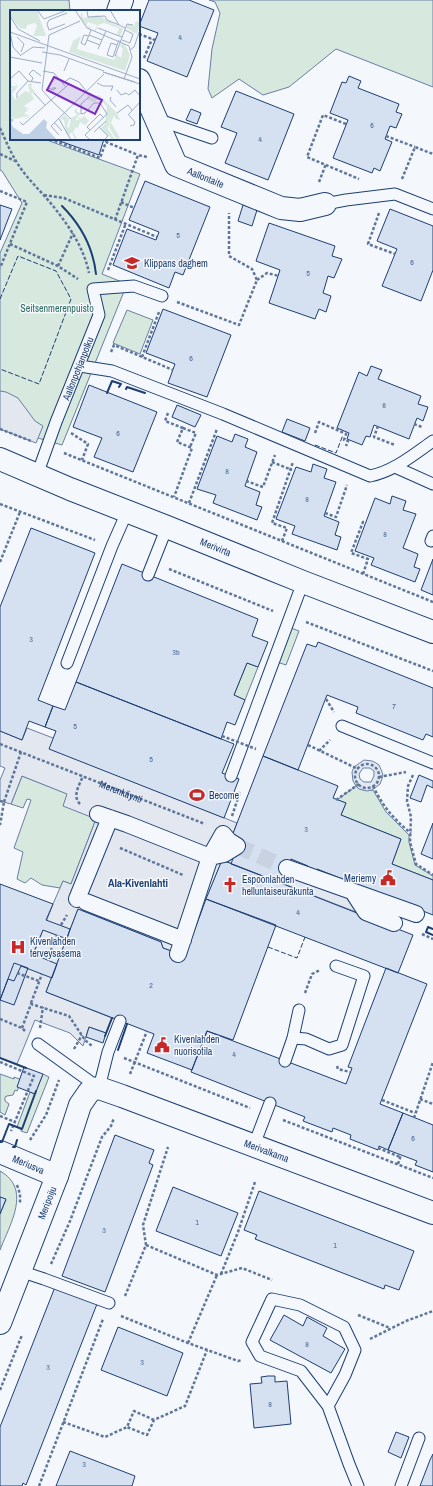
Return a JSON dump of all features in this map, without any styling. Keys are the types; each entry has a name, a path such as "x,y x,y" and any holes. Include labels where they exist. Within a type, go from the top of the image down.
{"street":[{"path":"118,10 122,0"},
{"name":"Aallontaite","path":"140,82 176,165 281,208 300,210 325,204"},
{"name":"Merivirta","path":"0,459 302,582 433,632"},
{"path":"223,834 210,857 181,947 81,900 101,840 104,816 210,857 224,854 237,846 229,841 223,834"},
{"path":"287,868 416,914"},
{"path":"353,892 366,912 394,923"},
{"name":"Merivalkama","path":"99,1088 433,1213"},
{"name":"Meripoiju","path":"0,1323 57,1176 80,1105 89,1092 99,1088"},
{"name":"Meriusva","path":"0,1152 57,1176"}],"lane":[{"path":"156,119 212,138"},
{"path":"325,204 386,195 433,209"},
{"path":"93,289 134,286 162,296"},
{"name":"Aallonpohjanpolku","path":"37,475 56,422 80,366 99,315 93,289"},
{"path":"80,366 112,371 223,414 370,476 381,474 395,467 433,441"},
{"path":"395,467 433,484"},
{"path":"67,662 112,546 127,512"},
{"path":"148,575 167,527"},
{"path":"231,776 302,582"},
{"path":"342,726 430,762"},
{"path":"293,1038 306,1039 329,1049 342,1045 364,976 336,966"},
{"path":"285,1061 293,1038 299,1010"},
{"path":"38,1044 99,1088 108,1052 120,1021"},
{"path":"254,1145 270,1103"},
{"path":"20,1272 44,1279 108,1307"},
{"path":"328,1406 345,1374 355,1350 344,1327 300,1305 272,1299 252,1342 260,1356 301,1371 328,1406 358,1486"},
{"path":"400,1486 419,1438"}],"path":[{"path":"140,34 153,39 144,59"},
{"path":"346,124 323,115 307,157 359,179 386,195"},
{"path":"0,128 16,161 73,232 87,261"},
{"path":"386,136 433,154"},
{"path":"53,140 100,158 106,142 138,155"},
{"path":"395,254 368,244 386,195 415,147"},
{"path":"0,154 16,161"},
{"path":"115,220 135,163"},
{"path":"322,173 326,164"},
{"path":"0,191 27,202 0,268"},
{"path":"43,195 64,198 157,237"},
{"path":"121,202 134,208"},
{"path":"229,208 229,256 252,269 257,280"},
{"path":"107,272 126,223"},
{"path":"58,266 73,232"},
{"path":"10,244 58,266 93,289"},
{"path":"176,302 239,325 257,280 267,273 279,276"},
{"path":"142,357 155,321"},
{"path":"114,345 173,370"},
{"path":"170,408 165,421 196,433 174,497"},
{"path":"56,422 88,444 82,460 433,602"},
{"path":"414,424 422,427"},
{"path":"374,436 378,426"},
{"path":"183,428 177,442 190,447"},
{"path":"0,429 21,438"},
{"path":"246,481 263,487 281,439"},
{"path":"189,503 209,449"},
{"path":"272,462 292,470 272,523 288,528 282,541"},
{"path":"325,513 336,517 353,469"},
{"path":"0,504 20,512 0,562"},
{"path":"363,574 368,560 351,553 363,522 366,523"},
{"path":"290,617 433,671"},
{"path":"222,736 256,749"},
{"name":"Merenkäynti","path":"0,744 214,827 223,834"},
{"path":"308,745 358,769"},
{"path":"0,825 4,802 21,752"},
{"path":"379,777 414,770 430,762"},
{"path":"363,765 372,765 376,768 379,777 376,784 367,787 359,784 356,776 358,769 363,765"},
{"path":"414,770 408,786 407,802 411,817 410,842 416,864 433,875"},
{"path":"336,800 359,784"},
{"path":"372,786 387,810 411,833"},
{"path":"0,801 4,802"},
{"path":"101,840 168,868"},
{"path":"421,933 433,939"},
{"path":"48,960 57,935"},
{"path":"299,1010 312,974 324,968 336,966"},
{"path":"18,973 40,981"},
{"path":"22,1028 42,974"},
{"path":"31,1004 69,1016 85,1040 92,1046 136,1063"},
{"path":"0,1019 22,1028 38,1044"},
{"path":"130,1075 136,1063 147,1031"},
{"path":"0,1062 34,1076 13,1126"},
{"path":"414,1118 433,1062"},
{"path":"28,1143 46,1116 65,1064"},
{"path":"420,1099 433,1104"},
{"path":"382,1100 415,1113"},
{"path":"0,1116 15,1122"},
{"path":"102,1136 111,1126"},
{"path":"38,1486 108,1307 124,1299 146,1245 143,1225 168,1147"},
{"path":"378,1148 400,1156 398,1164"},
{"path":"16,1181 20,1194 18,1209"},
{"path":"221,1274 238,1232 254,1182"},
{"path":"188,1343 217,1275"},
{"path":"108,1307 188,1343 238,1361 260,1356"},
{"path":"355,1350 374,1336 406,1321 433,1311"},
{"path":"127,1427 147,1436 154,1420 185,1406 206,1350"},
{"path":"63,1422 105,1437 127,1427 134,1411 154,1420"}],"green space":[{"name":"Seitsenmerenpuisto","path":"0,0 69,0 70,10 10,10 10,140 47,140 140,174 102,274 127,284 62,445 38,438 0,423 0,253 22,203 0,170"},
{"path":"209,0 433,0 433,87 336,49 289,87 263,95 239,79 212,98 208,89 212,49 220,13 215,2"},
{"path":"127,310 153,320 140,354 113,343"},
{"path":"291,628 299,631 286,665 277,662"},
{"path":"247,663 258,667 245,700 234,695"},
{"path":"22,776 68,794 65,801 96,819 71,884 63,881 60,888 42,885 31,878 25,883 17,879 23,852 14,848 31,800 27,799 23,808 11,804"},
{"path":"356,786 363,790 373,790 386,812 409,835 409,842 415,865 433,876 433,880 392,864 401,839 341,815 346,803 337,800"},
{"path":"0,1074 22,1080 17,1091 15,1090 13,1095 5,1097 5,1101 9,1104 5,1115 0,1112"},
{"path":"43,1074 49,1077 27,1133 21,1131 21,1129 17,1127 30,1092 35,1094"},
{"path":"0,1171 10,1178 15,1187 17,1197 13,1218 0,1250 0,1214 6,1200 0,1197"}],"shaded area":[{"path":"0,391 6,392 18,398 35,421 43,426 36,443 0,429"},
{"path":"27,728 53,738 99,768 237,823 232,836 368,889 392,910 392,926 222,860 185,956 163,948 161,942 78,909 46,992 112,1018 106,1033 89,1027 83,1046 70,1033 35,1020 17,1064 0,1058 0,1000 28,968 63,881 71,884 96,819 63,806 67,794 22,776 11,804 0,801 0,780 5,768 0,766 0,731 22,740"},
{"path":"364,760 376,763 379,765 383,776 380,784 372,790 367,791 359,789 353,781 352,772 354,767","holes":["363,768 370,768 374,771 374,776 371,782 364,782 360,779 359,774"]}],"building":[{"path":"149,0 189,0 214,10 187,77 147,61 158,33 140,26"},
{"path":"349,76 361,81 358,88 399,104 396,112 402,114 396,128 390,126 385,139 392,142 380,171 374,168 372,173 333,158 348,120 330,113 342,82 346,83"},
{"path":"236,91 294,114 268,180 225,163 237,133 221,127"},
{"path":"191,109 201,113 197,124 186,120"},
{"path":"57,140 104,140 99,155"},
{"path":"145,181 210,207 183,275 175,272 169,288 113,265 127,229 156,240 159,232 129,220"},
{"path":"0,205 12,209 0,240"},
{"path":"243,205 257,210 252,226 238,221"},
{"path":"390,209 433,226 433,270 421,301 382,286 397,249 377,241"},
{"path":"269,223 335,246 332,256 342,259 334,278 328,276 323,293 331,296 326,312 319,309 315,319 269,303 280,270 256,261"},
{"path":"163,309 231,335 207,397 168,383 175,364 146,353"},
{"path":"371,366 382,370 378,379 421,396 418,404 428,407 423,421 417,418 409,439 374,425 370,437 366,436 362,445 347,439 349,433 337,428 359,372 367,376"},
{"path":"89,385 157,412 133,472 94,457 102,438 73,427"},
{"path":"177,405 201,415 195,427 172,417"},
{"path":"287,419 310,428 305,441 282,432"},
{"path":"235,434 248,439 245,447 257,452 245,486 260,492 256,505 262,507 257,520 213,503 216,495 197,489 217,436 232,442"},
{"path":"313,464 327,469 324,478 336,482 324,516 339,522 335,535 341,537 337,550 292,534 295,526 276,519 296,467 311,472"},
{"path":"392,496 406,501 403,510 416,514 403,548 418,554 414,567 420,569 415,582 371,565 374,558 355,551 375,498 390,504"},
{"path":"31,528 95,553 38,700 53,706 45,727 29,721 22,740 0,731 0,607"},
{"path":"433,559 433,595 421,590"},
{"path":"122,564 258,619 252,636 268,642 258,667 247,663 234,695 245,700 235,725 227,722 221,739 76,682"},
{"path":"318,642 433,688 433,737 426,734 423,740 356,713 358,707 327,695 298,770 263,756 307,644 316,647"},
{"path":"76,682 234,744 222,773 239,779 224,818 49,749 56,731 45,727 53,706 65,710"},
{"path":"263,756 338,786 333,798 346,803 341,815 401,839 392,864 433,880 433,915 317,869 316,874 306,870 308,866 291,859 281,883 231,864 240,839 232,836"},
{"path":"419,775 433,781 433,788 427,785 421,802 410,798"},
{"path":"433,823 433,859 421,854"},
{"path":"222,860 413,935 398,973 206,899"},
{"name":"Kivenlahden terveysasema","path":"0,884 53,904 46,920 70,929 67,939 43,930 33,954 57,964 52,978 21,966 14,981 8,979 0,1000"},
{"path":"206,899 276,925 233,1040 207,1031 192,1070 147,1053 154,1034 46,992 78,909 161,942 163,948 185,956"},
{"path":"14,963 28,968 14,1005 0,1000"},
{"path":"386,968 427,984 380,1104 403,1113 388,1150 379,1146 378,1150 350,1139 351,1135 333,1128 332,1132 303,1121 305,1117 191,1072 207,1031 346,1084 352,1068 348,1067"},
{"path":"89,1027 106,1033 103,1043 86,1037"},
{"path":"24,1067 43,1074 35,1094 17,1087"},
{"path":"403,1113 433,1125 433,1172 415,1165 417,1161 388,1150"},
{"path":"115,1135 154,1150 149,1163 153,1165 105,1292 62,1276"},
{"path":"173,1187 238,1213 221,1256 156,1231"},
{"path":"259,1191 414,1251 399,1290 385,1285 384,1289 255,1239 257,1235 244,1230"},
{"path":"0,1197 6,1199 0,1214"},
{"path":"55,1287 97,1304 26,1485 23,1483 22,1486 0,1486 0,1427"},
{"path":"284,1315 303,1326 307,1317 327,1328 323,1336 345,1349 331,1373 270,1340"},
{"path":"118,1327 183,1353 167,1396 101,1370"},
{"path":"275,1376 275,1382 287,1381 291,1424 254,1428 250,1384 262,1383 261,1377"},
{"path":"396,1432 409,1437 401,1458 388,1452"},
{"path":"70,1451 135,1476 132,1486 56,1486"},
{"path":"433,1454 433,1486 420,1486 430,1460"}],"tunnel":[{"path":"237,846 287,868"}],"fence":[{"path":"0,299 18,256 56,271 71,299 39,384 0,369"},
{"path":"315,445 336,453 343,435"},
{"path":"268,947 297,958 305,937"}],"wall":[{"path":"62,206 75,221 85,237 92,255 96,274"},
{"path":"107,393 112,381 121,384 119,387"},
{"path":"126,389 127,387 145,393"},
{"path":"433,929 428,927 426,932 433,935"},
{"path":"105,1036 112,1018"},
{"path":"118,1050 127,1024"},
{"path":"0,1058 26,1068"},
{"path":"0,1142 2,1142 9,1124 22,1129 36,1091"},
{"path":"13,1147 15,1147 17,1140"}],"place":[{"name":"Klippans daghem","path":"132,263"},
{"name":"Become","path":"197,795"},
{"name":"Meriemy","path":"388,878"},
{"name":"Espoonlahden helluntaiseurakunta","path":"230,885"},
{"name":"Kivenlahden terveysasema","path":"18,947"},
{"name":"Kivenlahden nuorisotila","path":"162,1045"}],"district":[{"name":"Ala-Kivenlahti","path":"138,883"}]}
